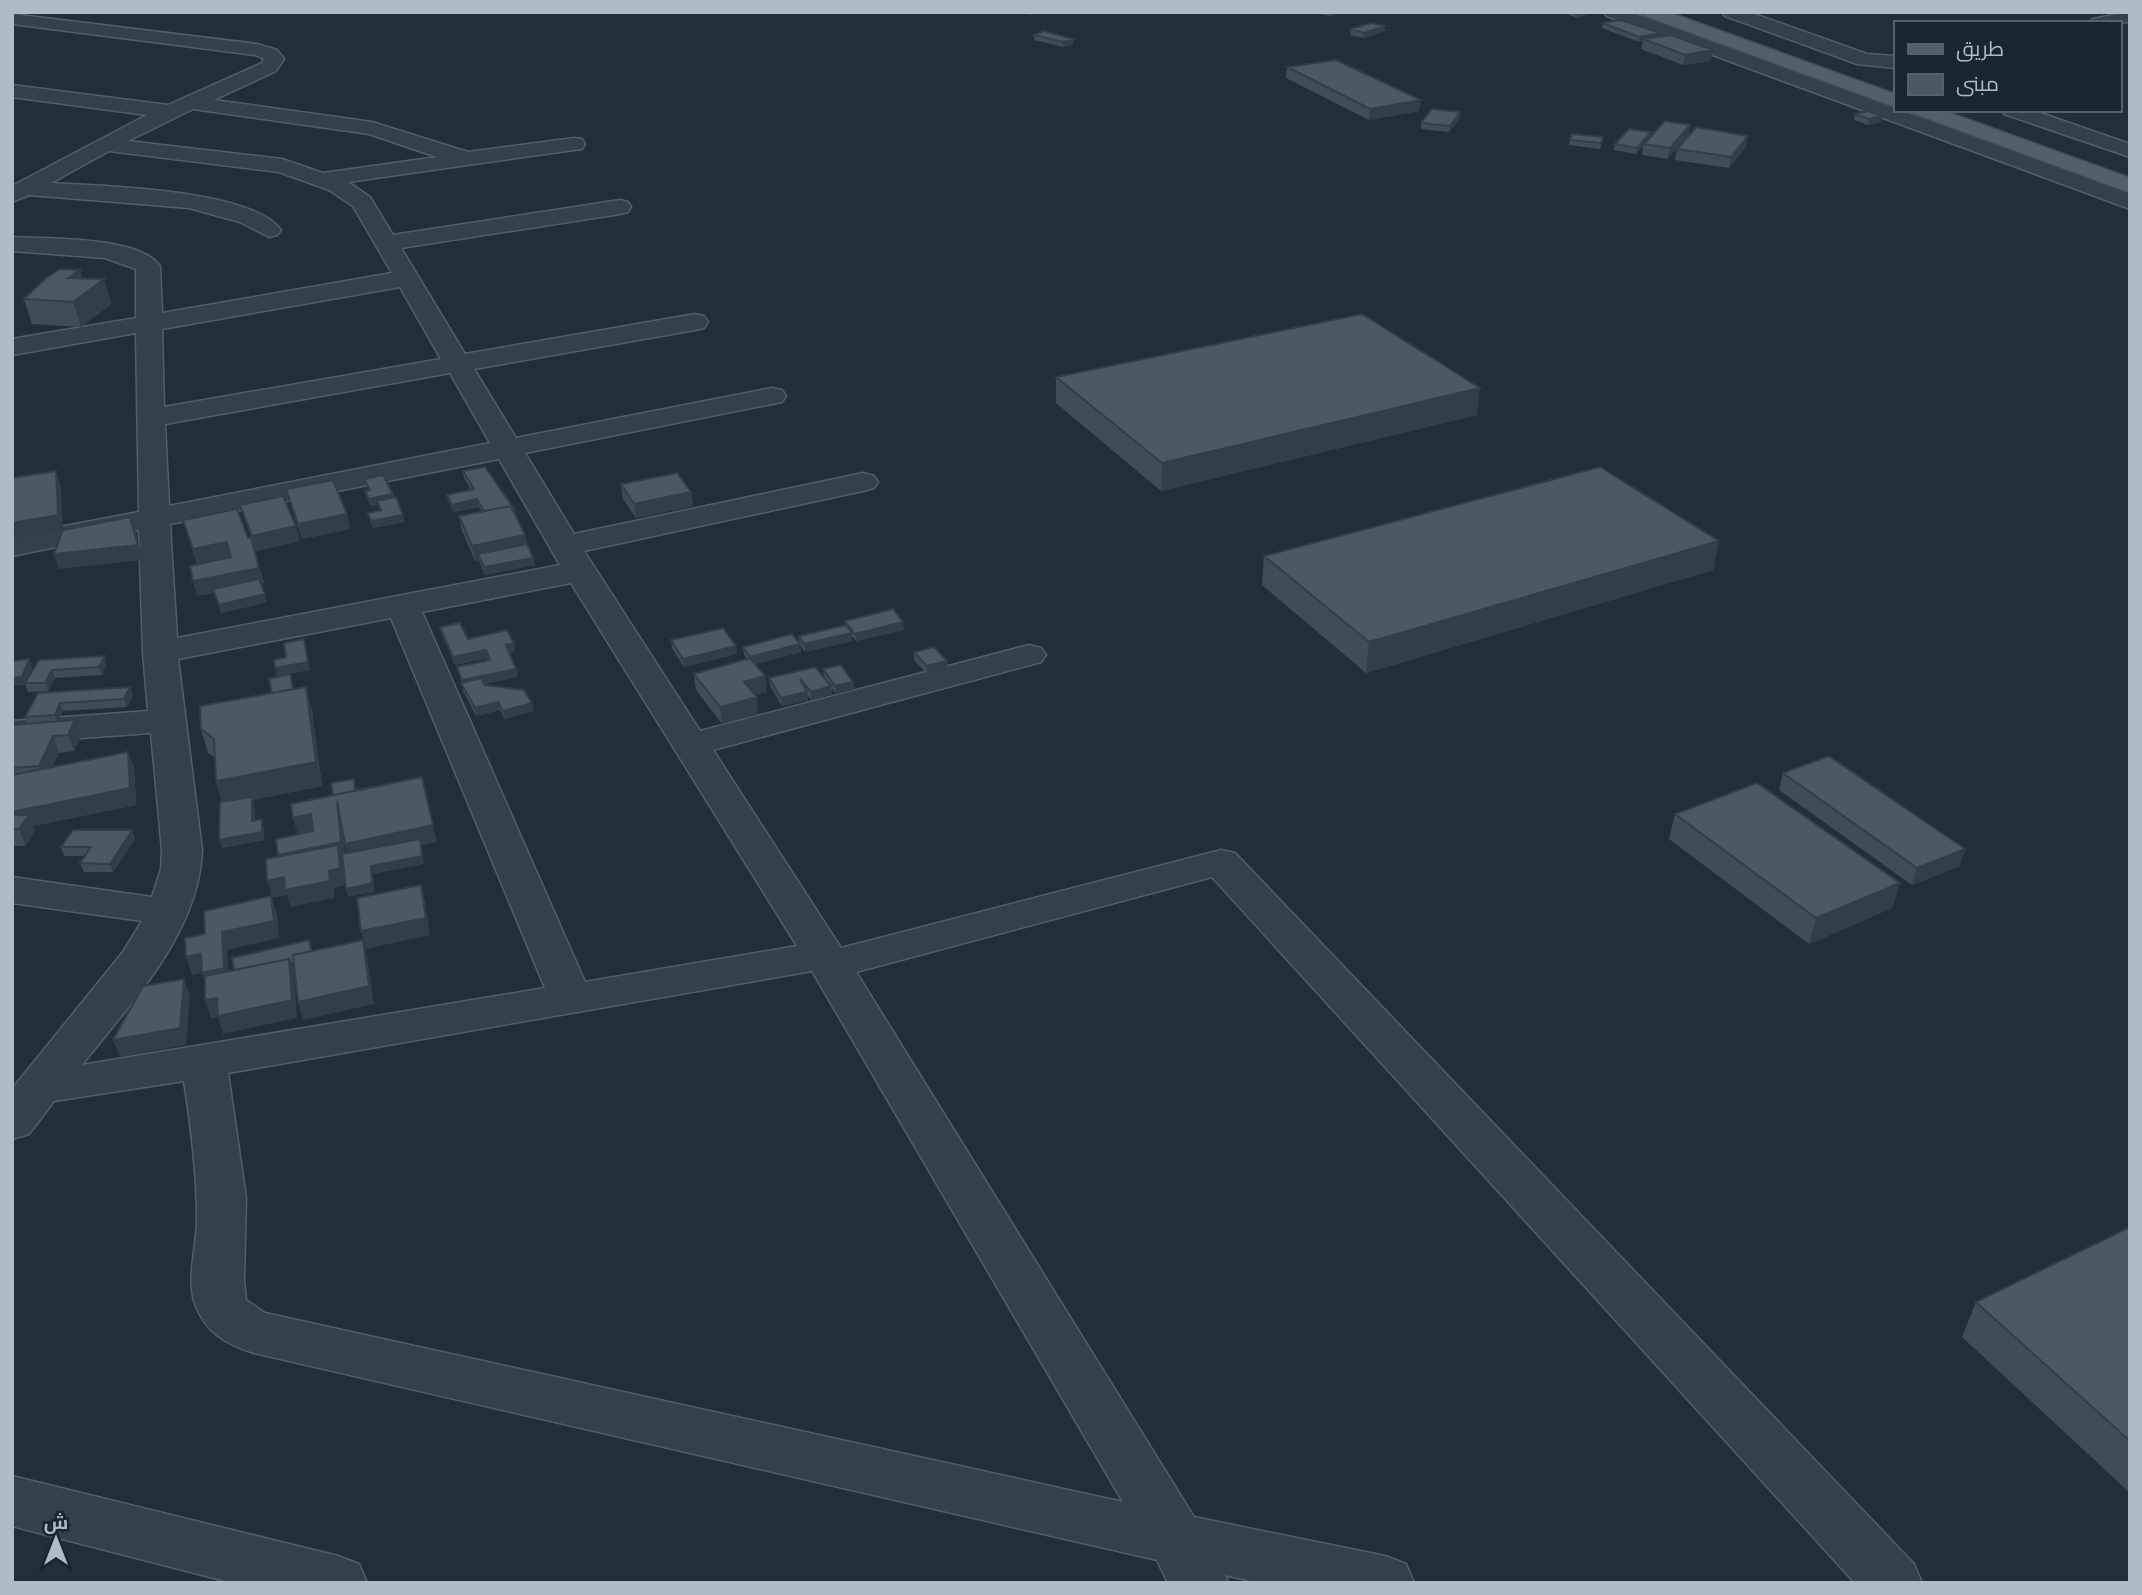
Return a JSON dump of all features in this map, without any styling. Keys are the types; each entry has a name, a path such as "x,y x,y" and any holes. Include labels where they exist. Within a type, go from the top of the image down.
{"main road":[{"path":"1651,12 1894,101"},
{"path":"1692,12 1894,84"},
{"path":"1927,112 2130,186"},
{"path":"1975,112 2130,167"}],"street":[{"path":"1613,12 2130,202"},
{"path":"1731,12 1864,60 1894,62"},
{"path":"2109,21 2130,17"},
{"path":"12,19 257,50 270,54 274,59 269,68 104,144 19,192"},
{"path":"12,91 171,112"},
{"path":"194,103 372,128 466,159"},
{"path":"2017,112 2130,151"},
{"path":"104,144 282,166 324,179 362,202 573,558 827,960 1187,1561"},
{"path":"324,179 574,144"},
{"path":"19,192 207,204 248,216 269,230"},
{"path":"387,243 620,207"},
{"path":"12,244 120,253 144,262 149,271 150,418 160,652 182,850 178,880 168,912 140,960 12,1122"},
{"path":"12,347 407,278"},
{"path":"150,418 695,322"},
{"path":"12,546 772,396"},
{"path":"160,652 402,606 863,482"},
{"path":"402,606 571,999"},
{"path":"690,745 1029,655"},
{"path":"12,732 169,721"},
{"path":"41,1087 571,999 827,960 1221,862 1893,1583"},
{"path":"12,890 168,912"},
{"path":"203,1062 219,1164 222,1222 220,1301 227,1314 238,1325 254,1332 1187,1561 1385,1583"},
{"path":"12,1501 338,1583"}],"building":[{"path":"1620,20 1661,33 1639,37 1603,23"},
{"path":"1371,23 1385,26 1364,33 1351,29"},
{"path":"1044,31 1073,39 1063,42 1034,35"},
{"path":"1671,35 1713,50 1685,55 1643,39"},
{"path":"1336,60 1421,100 1370,109 1287,67"},
{"path":"1432,109 1460,112 1450,126 1421,123"},
{"path":"1868,111 1882,116 1869,119 1855,114"},
{"path":"1665,121 1690,125 1670,148 1644,144"},
{"path":"1696,127 1748,136 1731,157 1677,149"},
{"path":"1629,129 1651,132 1637,148 1615,144"},
{"path":"1572,134 1603,137 1601,143 1570,140"},
{"path":"60,269 80,270 68,278 104,279 73,302 24,299 46,278"},
{"path":"1362,314 1480,388 1162,463 1056,377"},
{"path":"485,467 515,510 513,511 511,506 484,511 477,499 452,505 447,495 474,489 463,471"},
{"path":"1600,467 1719,541 1369,642 1264,556"},
{"path":"56,471 58,515 12,523 12,478"},
{"path":"677,473 691,492 634,504 621,484"},
{"path":"383,475 393,494 369,499 365,491 370,490 364,479"},
{"path":"333,480 347,514 298,524 286,489"},
{"path":"283,496 296,526 252,536 240,505"},
{"path":"396,497 403,515 371,521 368,513 381,510 377,501"},
{"path":"511,506 525,535 472,546 459,516"},
{"path":"237,509 248,538 251,537 259,568 193,581 190,566 231,557 227,542 193,549 183,520"},
{"path":"130,517 138,545 54,554 63,530"},
{"path":"527,544 533,558 484,567 478,554"},
{"path":"259,579 265,594 219,605 213,589"},
{"path":"893,609 903,622 855,634 845,621"},
{"path":"460,623 468,639 507,630 514,643 506,645 516,669 462,680 457,667 490,660 486,650 453,657 440,627"},
{"path":"846,625 852,633 804,644 799,636"},
{"path":"723,628 736,646 683,659 671,640"},
{"path":"792,634 800,644 750,657 743,647"},
{"path":"304,639 308,662 275,668 274,660 286,657 284,643"},
{"path":"934,647 947,661 927,666 914,652"},
{"path":"105,656 99,667 52,670 45,683 25,683 39,660"},
{"path":"750,658 765,676 744,682 757,697 720,707 694,674"},
{"path":"29,659 22,677 12,678 12,661"},
{"path":"841,665 853,682 835,686 823,669"},
{"path":"815,667 831,686 811,692 800,679 807,692 781,698 769,678"},
{"path":"290,674 293,689 272,693 269,679"},
{"path":"481,678 485,685 524,690 532,703 503,711 498,702 475,708 461,683"},
{"path":"130,687 124,699 60,703 55,715 25,717 38,693"},
{"path":"306,687 316,762 216,781 214,739 201,729 200,706"},
{"path":"75,720 68,735 53,736 39,766 12,768 13,725"},
{"path":"128,752 130,788 12,812 12,775"},
{"path":"1829,756 1965,849 1917,868 1783,773"},
{"path":"422,777 433,825 345,844 337,801 341,842 278,855 276,839 313,831 311,814 293,818 291,804"},
{"path":"354,779 355,790 390,784 333,795 331,783"},
{"path":"1757,783 1900,883 1816,918 1675,814"},
{"path":"252,797 252,821 262,819 262,832 219,840 220,802"},
{"path":"12,815 29,815 19,829 12,829"},
{"path":"73,830 132,830 110,864 80,863 91,847 61,847"},
{"path":"420,839 422,856 371,866 372,883 346,889 342,854"},
{"path":"338,845 340,868 329,871 330,881 285,890 284,877 267,881 266,859"},
{"path":"421,885 426,918 361,931 357,898"},
{"path":"271,896 274,921 222,932 224,968 202,973 201,954 186,957 185,938 205,934 204,911"},
{"path":"309,940 311,951 293,955 294,963 289,959 234,970 232,958"},
{"path":"363,940 369,986 298,1002 293,955"},
{"path":"289,959 292,1000 218,1016 217,998 205,1000 205,976"},
{"path":"184,979 180,1028 113,1040 143,986"},
{"path":"2130,1227 2130,1441 1976,1302"}]}
